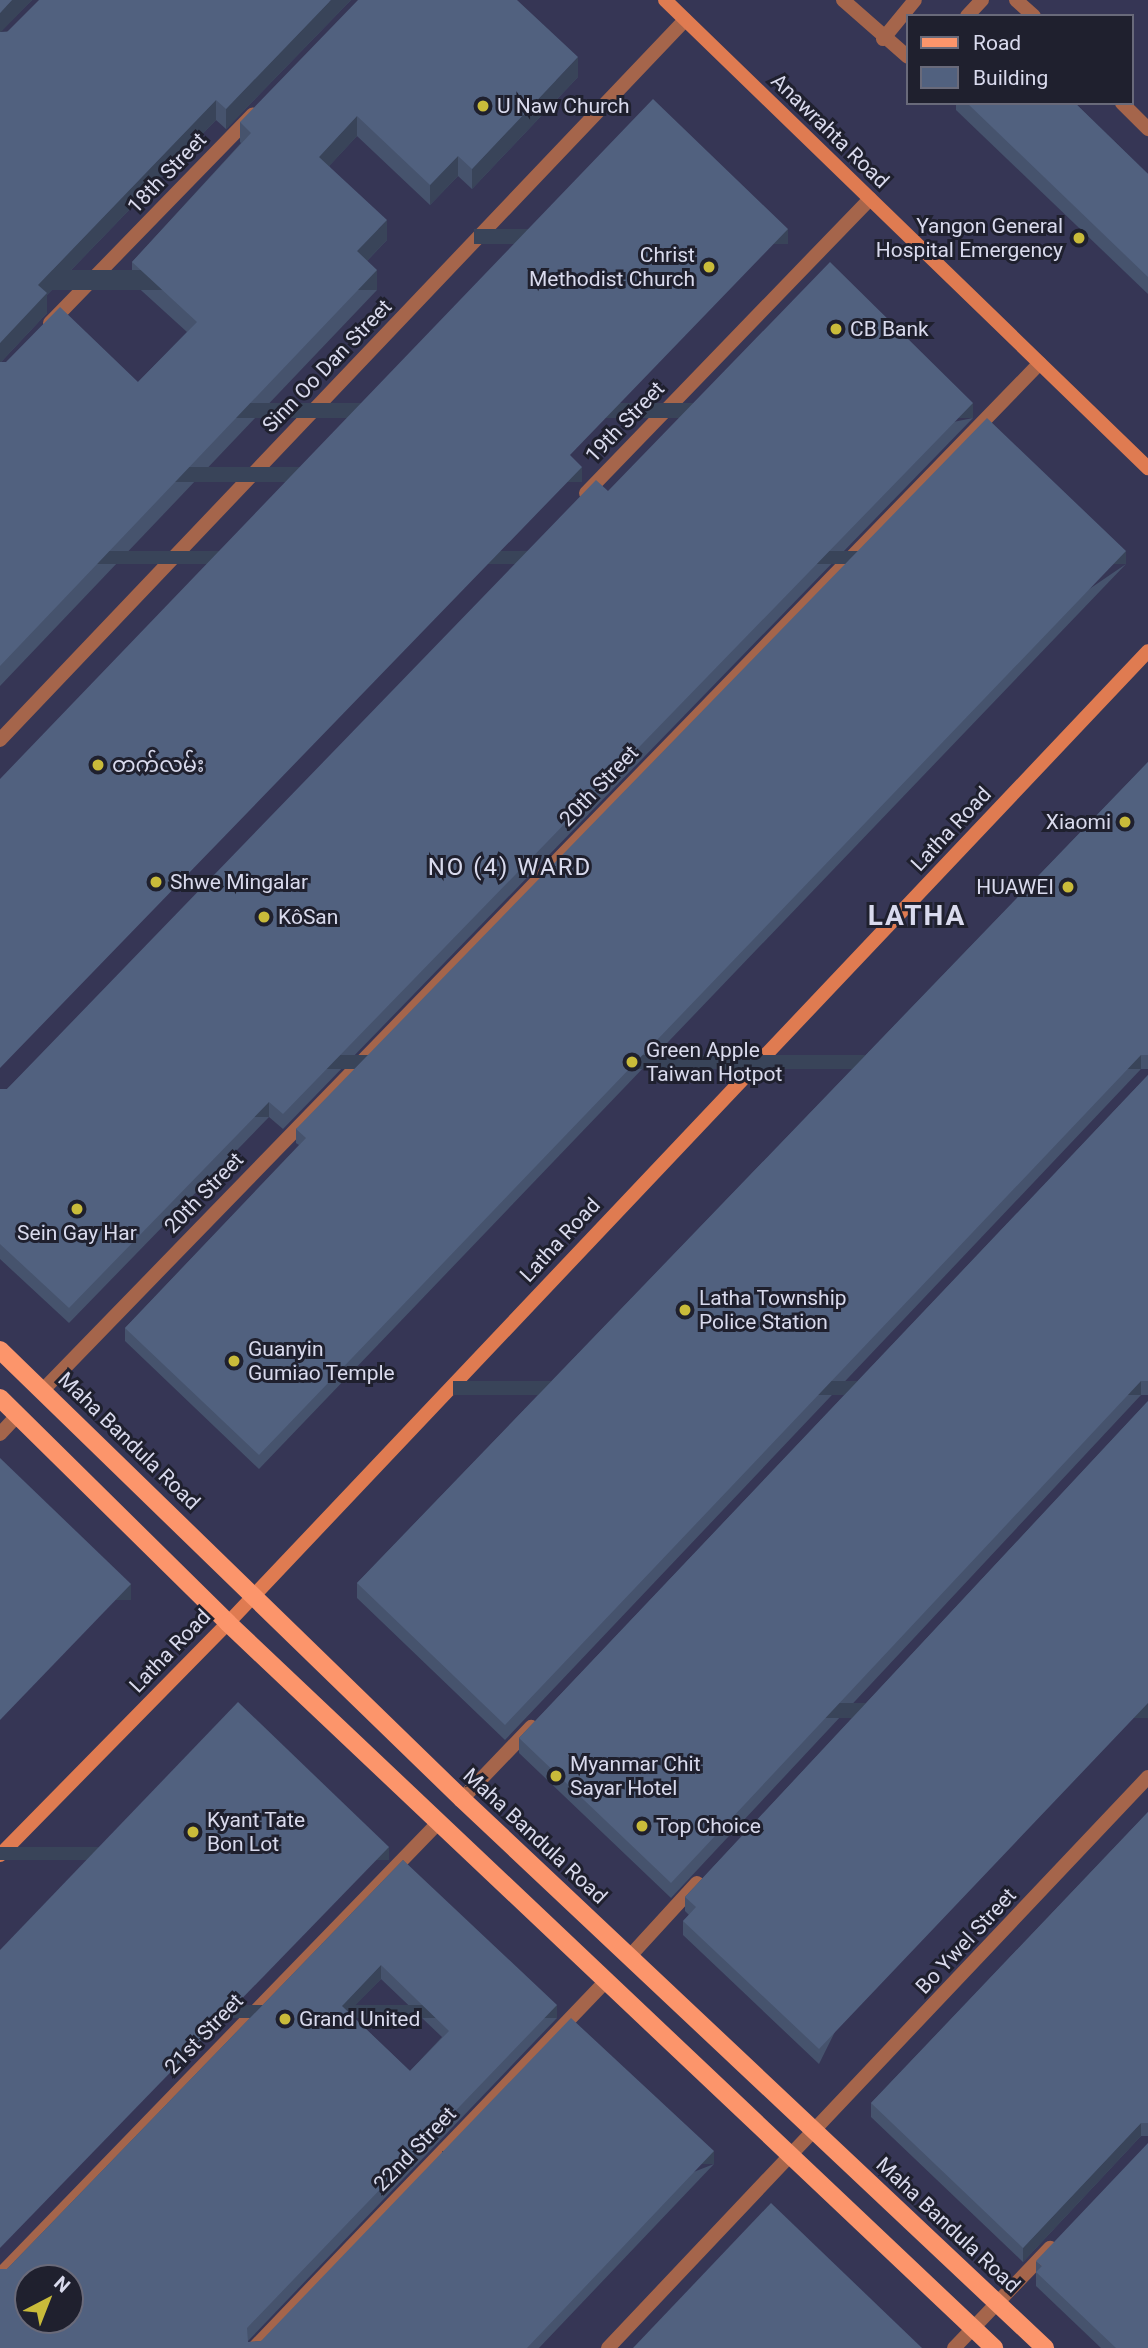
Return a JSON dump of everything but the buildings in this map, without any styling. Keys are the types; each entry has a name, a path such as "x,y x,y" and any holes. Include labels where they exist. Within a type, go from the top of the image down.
{"main road":[{"name":"Anawrahta Road","path":"665,0 1148,468"},
{"name":"Latha Road","path":"0,1855 228,1623 1148,652"},
{"name":"Maha Bandula Road","path":"0,1350 255,1593 463,1799 1045,2348"},
{"path":"0,1398 228,1623 994,2348"},
{"path":"536,1913 558,1888"}],"street":[{"path":"843,0 883,39 906,56"},
{"path":"883,39 915,0"},
{"path":"969,14 982,0"},
{"path":"1016,0 1032,14"},
{"name":"Sinn Oo Dan Street","path":"0,740 685,20"},
{"name":"18th Street","path":"38,336 268,99"},
{"path":"1124,105 1148,129"},
{"name":"19th Street","path":"570,508 870,199"},
{"name":"20th Street","path":"43,1390 1040,363"},
{"path":"0,1434 18,1415"},
{"path":"463,1799 539,1719"},
{"name":"Bo Ywel Street","path":"794,2156 1148,1777"},
{"name":"21st Street","path":"0,2275 439,1822"},
{"path":"630,1956 705,1875"},
{"name":"22nd Street","path":"254,2348 607,1980"},
{"path":"608,2348 794,2156"},
{"path":"954,2348 1064,2233"}],"place":[{"name":"U Naw Church","path":"483,106"},
{"name":"Yangon General Hospital Emergency","path":"1079,238"},
{"name":"Christ Methodist Church","path":"709,267"},
{"name":"CB Bank","path":"836,329"},
{"name":"တက်လမ်း","path":"98,765"},
{"name":"Xiaomi","path":"1125,822"},
{"name":"Shwe Mingalar","path":"156,882"},
{"name":"HUAWEI","path":"1068,887"},
{"name":"KôSan","path":"264,917"},
{"name":"Green Apple Taiwan Hotpot","path":"632,1062"},
{"name":"Sein Gay Har","path":"77,1209"},
{"name":"Latha Township Police Station","path":"685,1310"},
{"name":"Guanyin Gumiao Temple","path":"234,1361"},
{"name":"Myanmar Chit Sayar Hotel","path":"556,1776"},
{"name":"Top Choice","path":"642,1826"},
{"name":"Kyant Tate Bon Lot","path":"193,1832"},
{"name":"Grand United","path":"285,2019"}],"district":[{"name":"NO (4) WARD","path":"510,868"},
{"name":"LATHA","path":"917,916"}]}
